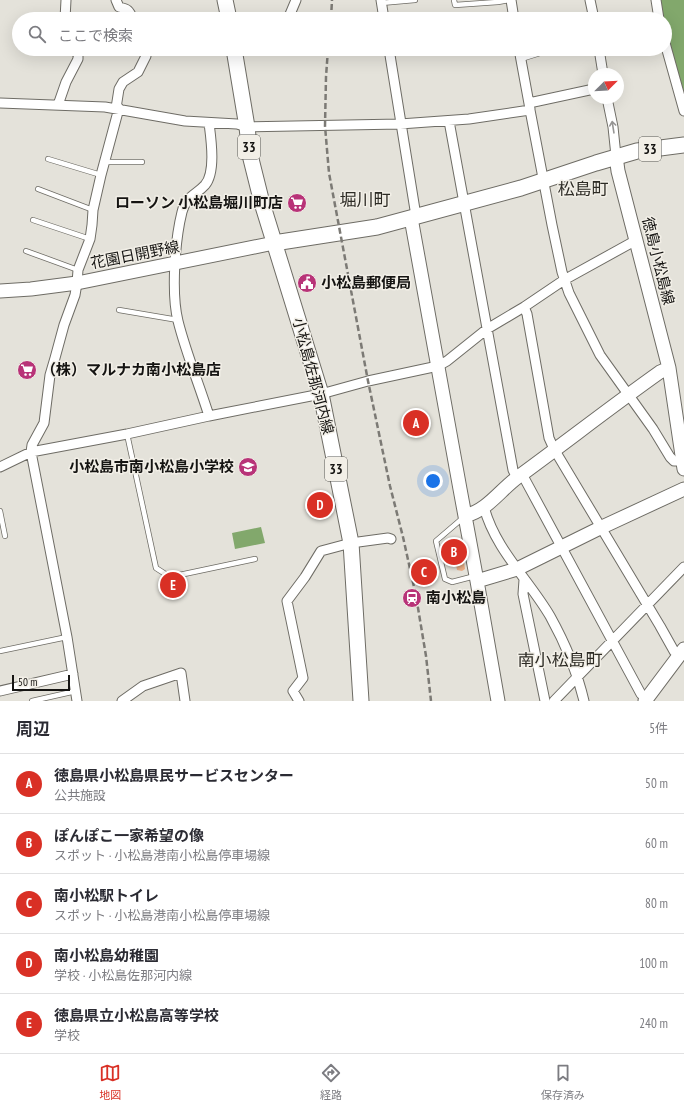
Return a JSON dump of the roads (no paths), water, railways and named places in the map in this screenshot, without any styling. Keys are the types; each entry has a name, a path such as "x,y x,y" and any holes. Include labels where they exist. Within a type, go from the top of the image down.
{"main road":[{"path":"225,0 228,12"},
{"name":"小松島佐那河内線","path":"235,56 250,155 274,243 321,394 351,543 361,701"},
{"name":"33","path":"274,243 376,227 521,188 616,156 637,151 684,145"},
{"name":"徳島小松島線","path":"616,156 618,171 670,368 683,465"},
{"path":"414,217 438,366 498,701"},
{"name":"花園日開野線","path":"0,290 31,289 78,277 176,263 274,243"},
{"path":"465,516 475,513 484,507 554,449 660,372 670,368"},
{"path":"477,578 521,575 562,547 684,489"},
{"path":"646,700 681,653"}],"street":[{"path":"65,12 66,0"},
{"path":"291,12 296,0"},
{"path":"510,0 513,12"},
{"path":"590,0 593,12"},
{"path":"656,0 658,12"},
{"path":"381,1 383,12"},
{"path":"116,2 119,7 127,9 129,12"},
{"path":"58,105 66,82 78,59 78,56"},
{"path":"77,701 67,637 31,452 32,445 44,423 50,375 64,325 75,295 78,277 90,240 93,210 100,175 117,108 119,89 123,82 138,72 146,56"},
{"path":"389,56 414,217"},
{"path":"520,56 552,226 564,280 569,293 600,355 653,428 670,457 674,461 683,465"},
{"path":"600,56 602,68"},
{"path":"669,56 684,112"},
{"path":"0,102 117,108 185,121 237,124 247,127 400,124 469,119 588,92"},
{"path":"608,104 613,127 616,156"},
{"path":"449,120 513,470 520,476 562,547 641,694 646,700"},
{"path":"209,123 213,153 211,170 205,185 190,196 182,210 174,275 178,320 209,416"},
{"path":"0,467 31,452 321,394 368,381 438,366 447,361 487,329 524,307 564,280 630,243 637,242"},
{"path":"524,307 549,438 600,528 674,651 681,653"},
{"path":"484,507 487,519 494,532 521,575 550,616 568,653 577,676 584,701"},
{"path":"299,701 293,691 304,678 287,602 321,551 351,543 388,538 391,539"},
{"path":"554,701 684,567"},
{"path":"521,575 523,594 545,701"},
{"path":"122,701 143,686 180,673 185,701"},
{"path":"0,691 73,674"},
{"path":"135,692 139,701"}],"lane":[{"path":"381,1 415,0"},
{"path":"454,0 455,5 492,3 510,0"},
{"path":"521,59 531,56"},
{"path":"48,159 100,175"},
{"path":"104,162 142,162"},
{"path":"38,189 93,210"},
{"path":"33,220 90,240"},
{"path":"26,251 78,277"},
{"path":"119,310 178,320"},
{"path":"127,434 156,568 170,577 255,559"},
{"path":"0,511 5,536"},
{"path":"465,516 436,541 445,579 452,582 477,578"},
{"path":"0,650 67,637"},
{"path":"32,701 76,691"}],"railway":[{"path":"331,12 332,0"},
{"path":"328,56 325,126 329,173 368,381 390,486 416,596 426,656 431,701"}],"place":[{"name":"ローソン 小松島堀川町店","path":"297,203"},
{"name":"小松島郵便局","path":"307,283"},
{"name":"（株）マルナカ南小松島店","path":"27,370"},
{"name":"徳島県小松島県民サービスセンター","path":"416,423"},
{"name":"小松島市南小松島小学校","path":"248,467"},
{"name":"南小松島幼稚園","path":"320,505"},
{"name":"ぽんぽこ一家希望の像","path":"454,552"},
{"name":"南小松駅トイレ","path":"424,572"},
{"name":"徳島県立小松島高等学校","path":"173,585"},
{"name":"南小松島","path":"412,598"}],"district":[{"name":"松島町","path":"583,189"},
{"name":"堀川町","path":"365,200"},
{"name":"南小松島町","path":"560,660"}]}
